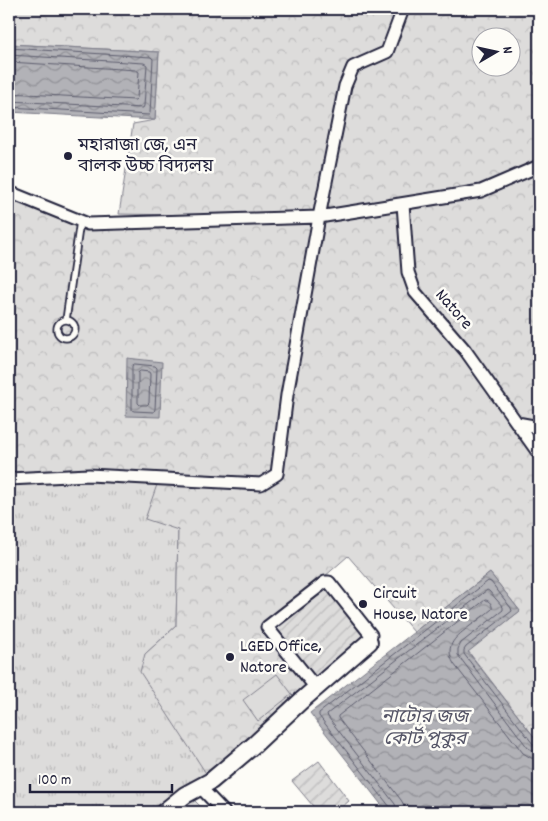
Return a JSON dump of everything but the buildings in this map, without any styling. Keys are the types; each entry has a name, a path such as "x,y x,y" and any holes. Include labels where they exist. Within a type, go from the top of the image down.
{"street":[{"path":"9,478 89,476 261,484 277,474 287,395 345,86 353,67 387,52 403,9"},
{"path":"9,192 88,224 319,217 481,191 539,166"},
{"name":"Natore","path":"403,204 408,272 415,292 465,350 539,454"},
{"path":"517,423 539,427"},
{"path":"164,812 185,795 211,781 369,642 371,636 329,582 325,582 267,627 316,688"},
{"path":"200,787 224,812"}],"lane":[{"path":"66,320 80,221"}],"green space":[{"path":"9,9 539,9 539,743 468,651 520,611 490,573 414,632 348,556 267,627 316,688 211,781 140,672 145,654 176,626 178,530 145,519 159,479 9,479 9,192 88,224 304,217 119,214 133,124 155,120 159,52 9,44"},
{"path":"9,479 159,479 178,530 176,626 145,654 211,781 167,812 9,812"},
{"path":"330,584 369,637 313,681 274,628"},
{"path":"277,674 292,694 258,721 243,700"},
{"path":"319,761 349,801 336,812 318,812 292,781"},
{"path":"194,800 206,812 179,812"}],"water":[{"path":"9,44 159,52 155,120 9,112"},
{"path":"127,358 162,362 160,417 126,416"},
{"name":"নাটোর জজ কোর্ট পুকুর","path":"490,573 520,611 468,652 539,743 539,812 387,812 310,713"}],"place":[{"name":"মহারাজা জে, এন বালক উচ্চ বিদ্যলয়","path":"68,156"},
{"name":"Circuit House, Natore","path":"363,604"},
{"name":"LGED Office, Natore","path":"230,657"}]}
